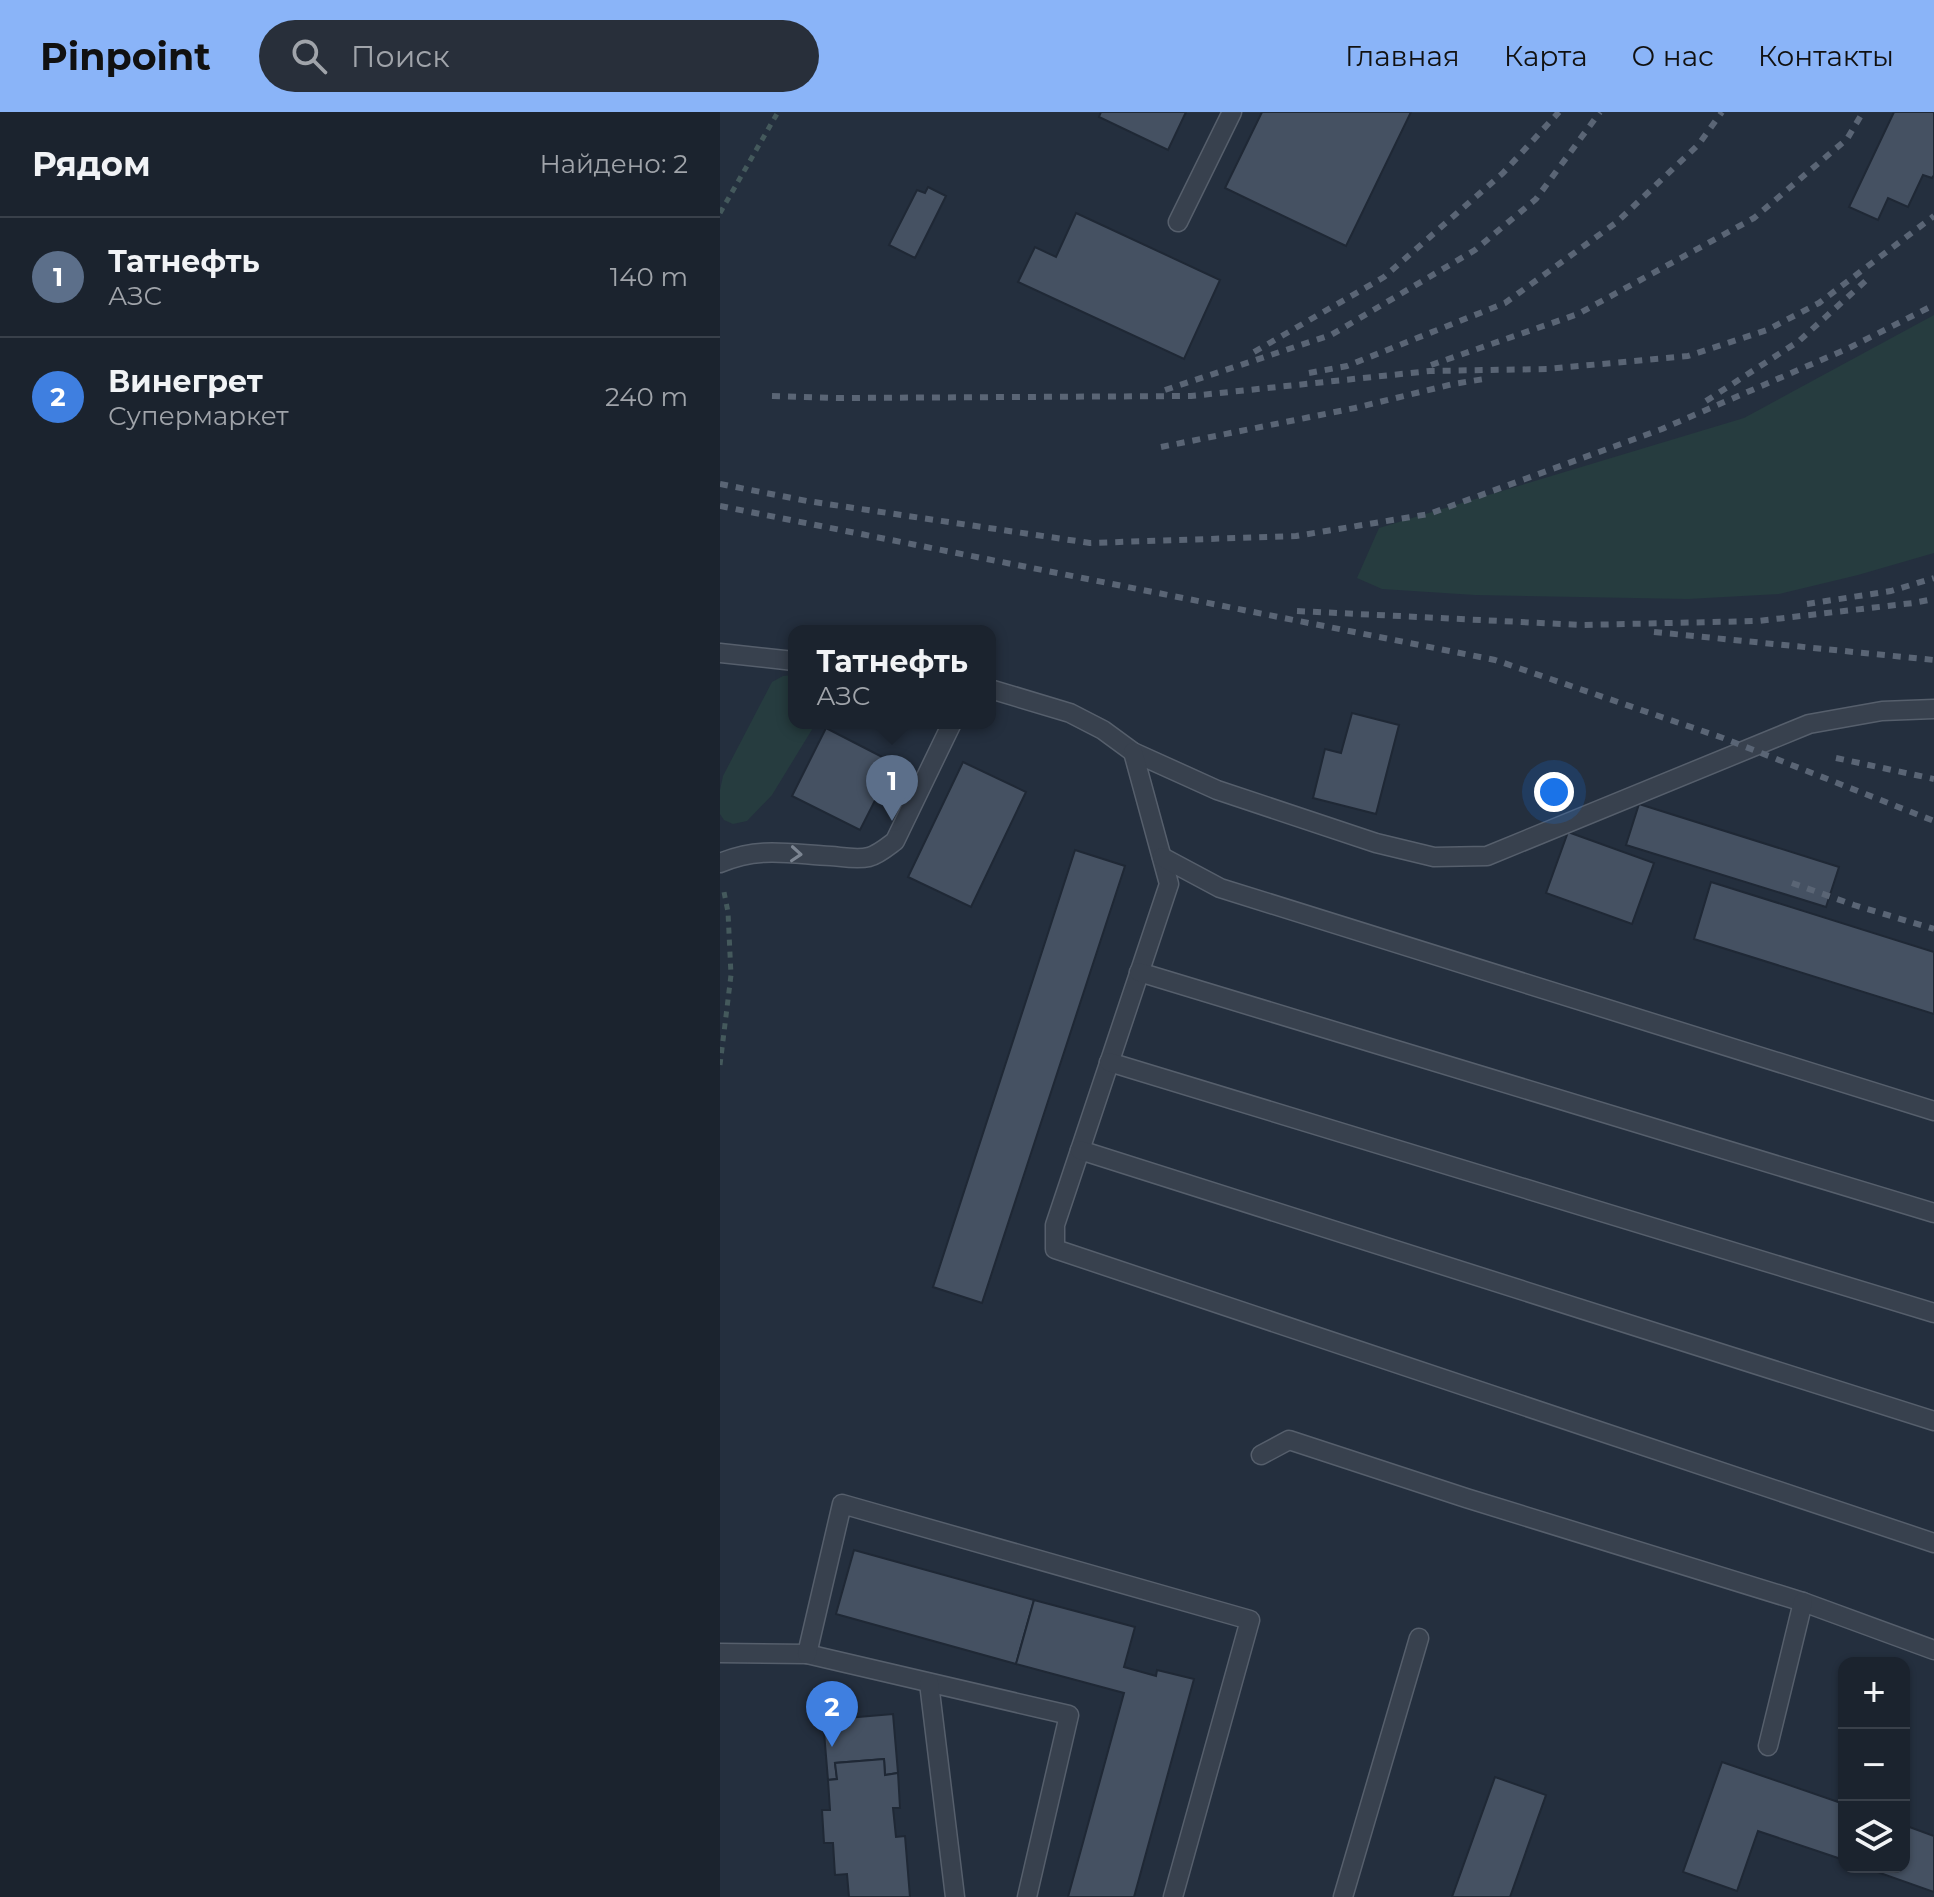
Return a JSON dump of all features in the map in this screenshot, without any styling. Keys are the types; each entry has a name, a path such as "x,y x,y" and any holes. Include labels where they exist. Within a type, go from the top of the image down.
{"lane":[{"path":"1178,222 1232,112"},
{"path":"720,653 788,660"},
{"path":"996,691 1070,713 1103,730 1133,752 1217,790 1376,843 1434,857 1487,856 1809,724 1882,711 1934,709"},
{"path":"720,863 759,851 852,858 869,857 885,849 895,841 949,729"},
{"path":"1133,752 1169,884 1055,1225 1055,1249 1934,1543"},
{"path":"1162,857 1220,888 1934,1111"},
{"path":"1139,972 1934,1213"},
{"path":"1109,1062 1934,1313"},
{"path":"1080,1150 1934,1421"},
{"path":"1261,1455 1289,1440 1803,1602 1934,1650"},
{"path":"807,1654 842,1504 1250,1620 1173,1897"},
{"path":"1768,1746 1803,1602"},
{"path":"1343,1897 1419,1638"},
{"path":"720,1653 807,1654 1069,1715 1027,1897"},
{"path":"929,1683 955,1897"}],"path":[{"path":"720,213 778,112"},
{"path":"720,1065 731,975 728,912 723,885"}],"green space":[{"path":"1934,315 1934,553 1779,594 1688,599 1475,595 1382,589 1357,578 1379,528 1744,418"},
{"path":"788,676 788,729 812,729 772,795 747,821 733,824 720,814 723,776 772,682"}],"building":[{"path":"1101,112 1186,112 1168,150 1099,117"},
{"path":"1262,112 1411,112 1346,246 1225,188"},
{"path":"1894,112 1934,112 1934,175 1932,178 1923,175 1908,207 1888,198 1878,220 1849,207"},
{"path":"928,187 946,196 915,258 889,245 917,190 925,193"},
{"path":"1076,213 1220,280 1184,359 1018,282 1035,247 1056,257"},
{"path":"1352,713 1399,725 1376,814 1313,798 1325,749 1341,753"},
{"path":"826,729 894,763 860,830 792,796"},
{"path":"963,762 1026,792 971,907 908,877"},
{"path":"1639,804 1839,867 1826,907 1626,845"},
{"path":"1568,832 1654,863 1632,924 1546,893"},
{"path":"1075,850 1125,866 982,1303 933,1287"},
{"path":"1711,882 1934,952 1934,1014 1694,939"},
{"path":"854,1550 1034,1600 1016,1664 836,1614"},
{"path":"1034,1600 1135,1627 1124,1667 1156,1676 1157,1670 1194,1679 1134,1897 1068,1897 1124,1693 1016,1664"},
{"path":"893,1714 898,1773 885,1775 884,1759 835,1763 837,1779 828,1780 823,1720"},
{"path":"884,1759 885,1775 898,1773 900,1808 893,1808 896,1837 905,1836 910,1897 849,1897 847,1874 835,1875 833,1843 824,1843 822,1810 830,1810 828,1780 837,1779 835,1763"},
{"path":"1722,1762 1838,1802 1838,1858 1758,1831 1737,1891 1683,1872"},
{"path":"1495,1777 1546,1795 1510,1897 1452,1897"},
{"path":"1910,1827 1934,1836 1934,1892 1880,1873 1910,1873"}],"railway":[{"path":"1254,352 1384,277 1503,173 1559,112"},
{"path":"1165,390 1331,335 1475,250 1536,199 1600,112"},
{"path":"1309,373 1347,366 1505,303 1617,222 1699,144 1722,112"},
{"path":"1431,365 1578,314 1754,218 1847,139 1863,112"},
{"path":"772,396 1191,396 1430,371 1547,369 1688,356 1767,330 1819,303 1934,216"},
{"path":"1706,401 1799,341 1871,276"},
{"path":"720,484 807,501 1090,543 1296,536 1429,514 1662,429 1849,348 1934,305"},
{"path":"1161,447 1484,379"},
{"path":"720,506 1495,660 1723,738 1934,821"},
{"path":"1807,604 1891,591 1934,578"},
{"path":"1297,611 1582,625 1758,621 1934,599"},
{"path":"1654,632 1934,660"},
{"path":"1836,758 1934,779"},
{"path":"1792,883 1934,929"}],"place":[{"name":"Татнефть","path":"892,821"},
{"name":"Винегрет","path":"832,1747"}]}
